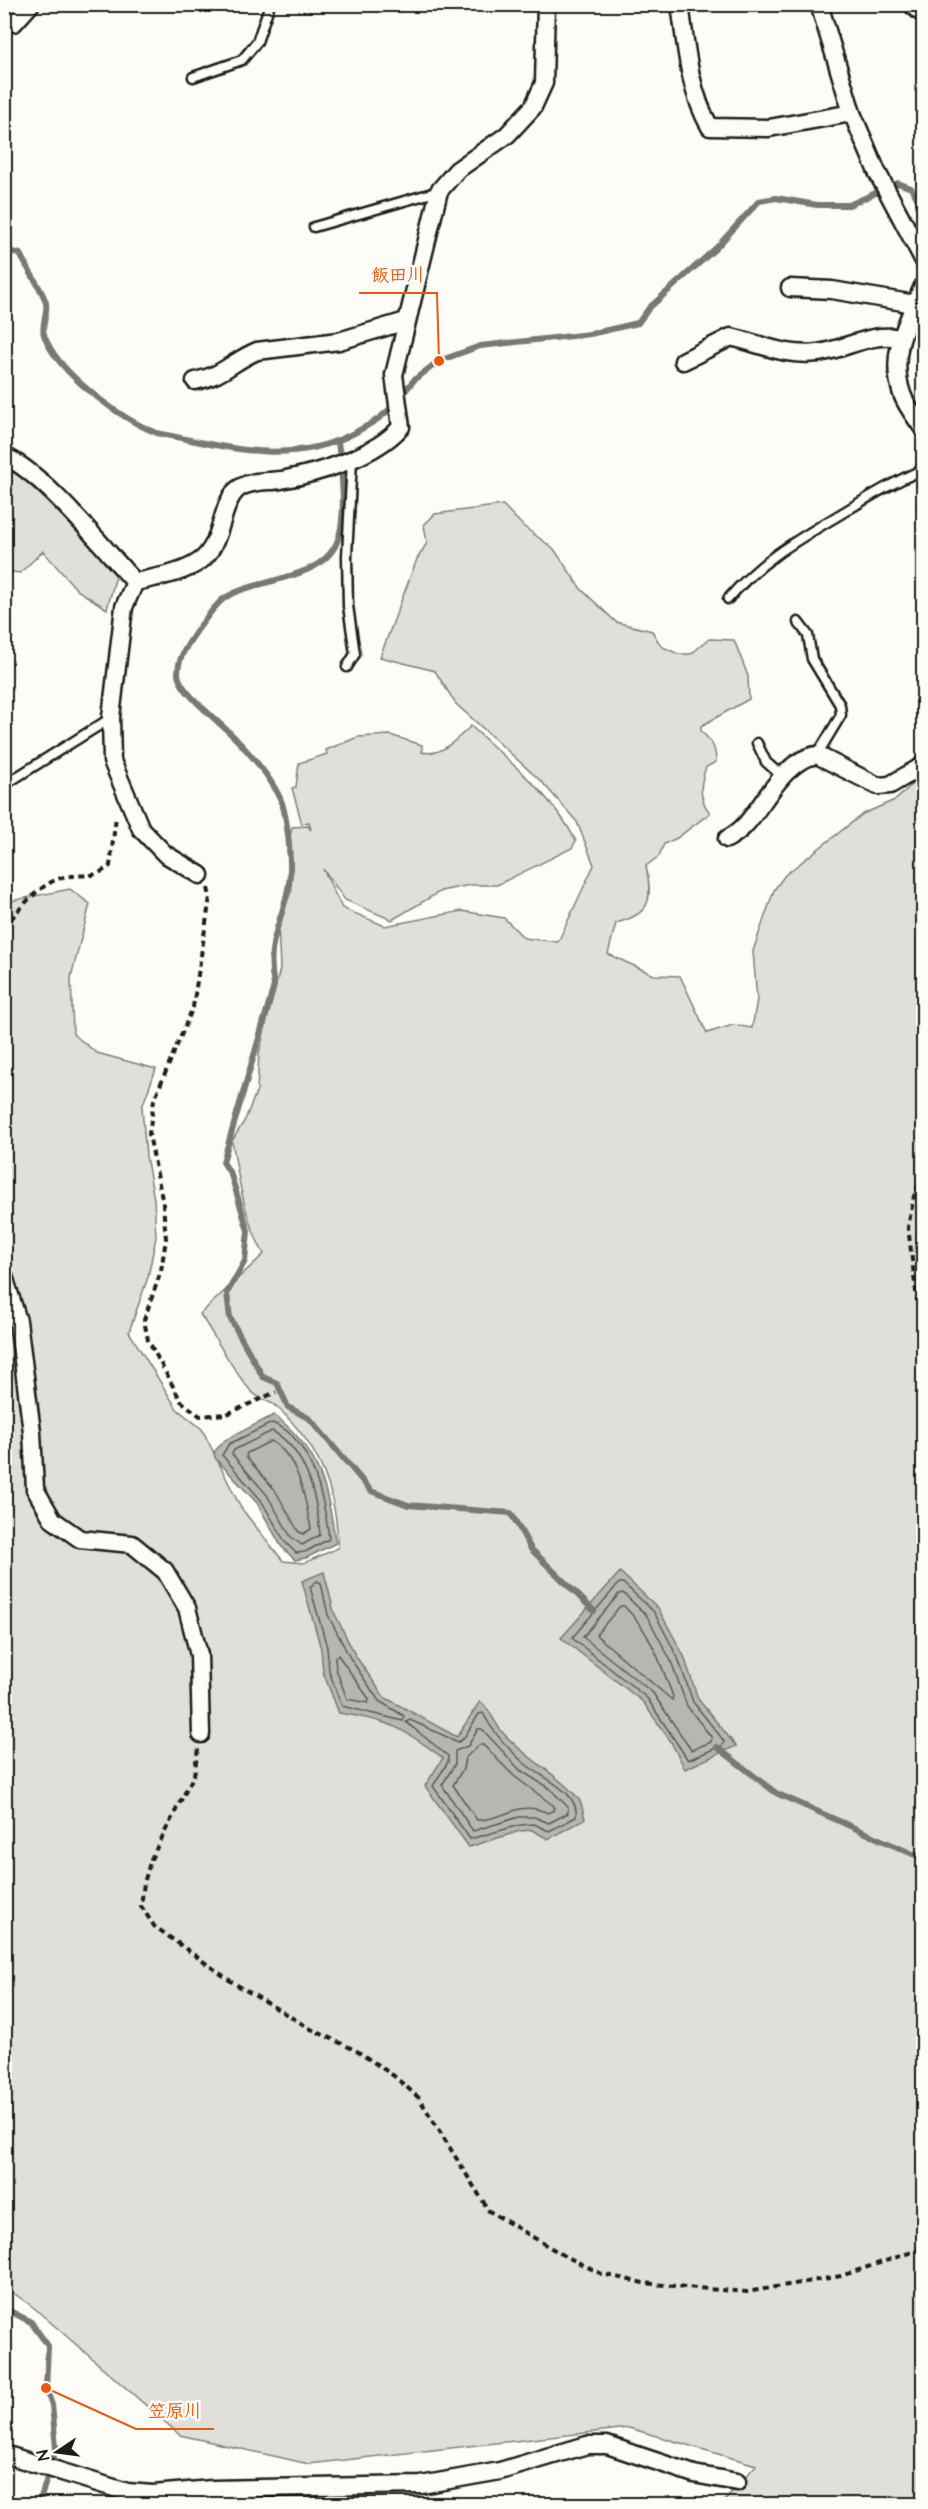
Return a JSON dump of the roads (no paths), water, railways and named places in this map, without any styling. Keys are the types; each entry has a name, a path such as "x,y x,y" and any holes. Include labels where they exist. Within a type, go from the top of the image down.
{"street":[{"path":"14,23 31,4"},
{"path":"135,582 184,569 201,561 213,547 230,502 239,488 259,481 278,480 316,472 352,459 395,433 400,427 394,375 439,191 457,170 507,135 533,107 544,83 546,4"},
{"path":"680,4 689,65 703,115 710,128 769,128 852,113"},
{"path":"819,4 852,113 878,172 924,261"},
{"path":"911,4 924,15"},
{"path":"924,284 900,338 895,363 902,395 924,430"},
{"path":"790,288 832,290 915,304"},
{"path":"195,381 225,372 245,356 257,351 339,341 406,321"},
{"path":"683,362 731,337 794,354 827,351 869,337 887,335 900,338"},
{"path":"4,456 20,462 135,582"},
{"path":"135,582 124,607 111,717 112,761 141,829 165,854 200,875"},
{"path":"727,839 744,827 790,770 809,756 817,755 878,786 890,785 924,765"},
{"path":"4,1276 18,1321 32,1432 35,1489 53,1520 80,1539 132,1544 165,1571 186,1608 199,1655 201,1734"},
{"path":"4,2454 127,2492 153,2494 212,2489 421,2485 500,2471 587,2445 607,2445 694,2474 737,2482"}],"lane":[{"path":"193,77 242,60 257,42 270,4"},
{"path":"314,227 439,191"},
{"path":"347,667 355,654 348,606 347,556 352,459"},
{"path":"728,599 763,562 794,540 867,496 924,470"},
{"path":"798,622 808,636 812,659 840,705 841,715 817,755"},
{"path":"4,785 111,717"},
{"path":"757,742 766,762 776,771 790,770"}],"water":[{"path":"274,1415 290,1428 312,1457 325,1488 329,1505 336,1543 306,1558 295,1560 281,1546 257,1503 215,1458 214,1452 225,1440"},
{"path":"324,1572 334,1612 355,1655 384,1697 457,1737 480,1701 513,1743 578,1798 585,1819 548,1839 532,1830 520,1831 469,1847 425,1786 443,1758 395,1727 371,1719 339,1713 323,1672 321,1649 302,1581"},
{"path":"620,1572 658,1608 684,1656 698,1699 736,1746 685,1769 671,1742 643,1702 561,1638"}],"waterway":[{"path":"401,396 414,380 439,361 480,346 590,334 638,323 649,308 716,248 759,201 776,198 817,205 849,205 898,183 911,188 924,209"},
{"path":"4,250 20,254 42,292 46,303 44,335 51,350 62,364 76,379 109,406 157,433 259,451 283,452 308,449 333,442 358,431 382,416 394,404"},
{"path":"338,442 342,479 342,520 337,542 328,555 316,565 301,572 251,587 222,600 208,615 190,641 178,667 180,681 193,699 231,734 274,786 282,803 289,843 289,884 273,944 274,986 223,1162 231,1175 248,1231 245,1261 227,1293 230,1318 263,1377 277,1383 288,1407 310,1419 371,1491 408,1505 511,1513 531,1549 594,1611"},
{"path":"717,1747 776,1793 924,1859"},
{"path":"4,2308 31,2322 48,2346 46,2388 52,2405 56,2448 39,2504"}],"place":[{"name":"飯田川","path":"439,361"},
{"name":"笠原川","path":"46,2388"}]}
